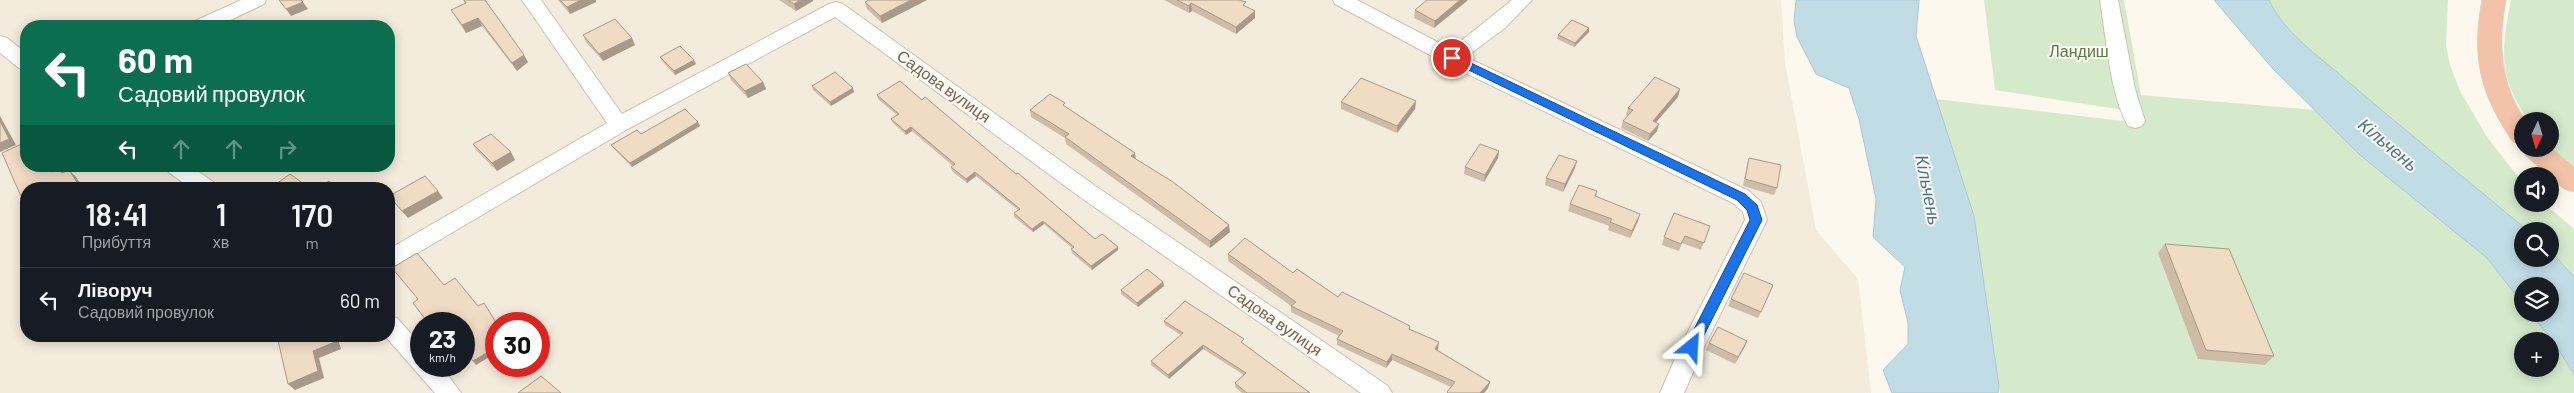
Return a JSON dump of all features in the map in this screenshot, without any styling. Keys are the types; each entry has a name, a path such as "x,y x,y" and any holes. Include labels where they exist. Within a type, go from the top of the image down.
{"highway":[{"path":"2494,0 2490,17 2489,56 2492,80 2500,101 2514,123"},
{"path":"2545,158 2574,182"}],"street":[{"path":"215,20 257,0"},
{"path":"531,0 620,125"},
{"path":"1342,0 1452,58 1741,197 1753,208 1756,220 1692,347 1672,393"},
{"path":"1452,58 1498,23 1523,0"},
{"path":"2109,0 2125,90 2136,121"},
{"name":"Садова вулиця","path":"395,256 620,125 843,4 1087,191 1380,393"},
{"path":"0,43 20,58"},
{"path":"2544,158 2574,190"},
{"path":"183,172 198,182"},
{"path":"395,332 410,349"},
{"path":"435,377 449,393"}],"shaded area":[{"path":"0,0 1781,0 1785,63 1816,230 1858,279 1871,393 0,393"}],"green space":[{"name":"Ландиш","path":"1984,0 2124,0 2141,95 2315,110 2360,155 2487,258 2514,293 2514,322 2537,322 2545,332 2514,332 2514,377 2559,377 2559,351 2574,375 2574,393 2000,393 1974,216 1936,99 2132,122 2130,111 1995,90"},
{"path":"2269,0 2448,0 2446,46 2450,65 2460,91 2487,137 2514,172 2514,212 2554,212 2574,229 2574,277 2559,260 2559,222 2517,222 2390,118 2303,43 2293,34"},
{"path":"2511,0 2574,0 2574,171 2559,157 2559,112 2523,112 2519,105 2507,76 2504,49"}],"water":[{"name":"Кільчень","path":"1796,0 1919,0 1916,36 1974,216 1999,386 1998,393 1892,393 1883,370 1908,344 1908,323 1900,290 1905,267 1873,237 1876,199 1859,119 1849,88 1816,74 1797,37 1794,21"},
{"name":"Кільчень","path":"2214,0 2269,0 2284,23 2303,43 2390,118 2517,222 2514,222 2514,267 2559,267 2559,260 2574,277 2574,375 2559,351 2559,332 2545,332 2537,322 2559,322 2559,277 2514,277 2514,293 2487,258 2360,155 2273,69"}],"building":[{"path":"279,0 301,0 303,2 286,9"},
{"path":"464,0 485,0 524,55 512,63 478,18 462,25 451,10 466,3"},
{"path":"560,0 581,0 567,7"},
{"path":"788,0 800,0 794,4"},
{"path":"869,0 911,0 880,16 865,2"},
{"path":"1177,0 1239,0 1246,2 1243,5 1255,11 1236,27 1191,3 1189,6"},
{"path":"1427,0 1460,0 1435,21 1415,10"},
{"path":"615,19 632,38 599,54 583,35"},
{"path":"1572,20 1589,28 1575,43 1558,35"},
{"path":"680,46 694,60 674,71 660,57"},
{"path":"746,64 763,82 745,91 728,73"},
{"path":"835,72 853,88 830,102 812,86"},
{"path":"1655,77 1680,89 1653,121 1659,124 1650,134 1623,121 1633,110 1628,108"},
{"path":"1361,78 1416,101 1397,126 1341,102"},
{"path":"900,81 922,100 925,97 1095,239 1102,234 1118,247 1091,266 1071,249 1074,247 1043,221 1032,229 1014,213 1020,209 975,172 966,179 951,167 955,164 911,127 905,131 891,119 899,114 877,95"},
{"path":"1050,94 1065,103 1063,105 1135,153 1131,156 1173,182 1229,225 1210,241 1065,137 1069,134 1030,110"},
{"path":"685,109 698,122 630,163 611,145 637,130 641,134"},
{"path":"0,121 9,139 0,143"},
{"path":"491,134 511,152 492,163 473,144"},
{"path":"1480,144 1499,151 1485,175 1465,167"},
{"path":"20,145 20,172 70,172 77,182 20,182 20,194 2,153"},
{"path":"1559,155 1577,161 1565,184 1546,178"},
{"path":"1749,158 1781,165 1777,188 1745,179"},
{"path":"290,174 301,182 279,182"},
{"path":"425,176 438,191 402,211 395,203 395,193"},
{"path":"1579,185 1597,191 1595,196 1640,214 1632,231 1610,222 1612,219 1570,204"},
{"path":"1674,213 1710,226 1704,243 1685,236 1681,244 1664,237"},
{"path":"1245,238 1293,273 1297,269 1338,297 1342,292 1410,326 1409,329 1439,342 1435,349 1490,382 1480,393 1448,393 1455,382 1392,354 1387,362 1337,339 1343,331 1291,306 1296,302 1228,254"},
{"path":"2165,244 2229,249 2274,356 2206,350"},
{"path":"417,253 444,285 455,278 478,306 484,303 490,312 485,312 485,354 475,360 475,312 420,312 413,303 418,299 395,272 395,266"},
{"path":"1147,269 1163,282 1137,303 1121,290"},
{"path":"1744,273 1773,285 1761,312 1731,299"},
{"path":"1185,301 1244,339 1241,342 1310,393 1247,393 1235,383 1246,373 1203,345 1168,375 1151,361 1183,333 1164,321"},
{"path":"1718,327 1747,341 1738,357 1709,343"},
{"path":"278,342 335,342 313,351 318,371 288,384"},
{"path":"542,377 561,393 518,393"}],"route":[{"path":"1452,58 1741,197 1753,208 1756,220 1692,347"}]}
